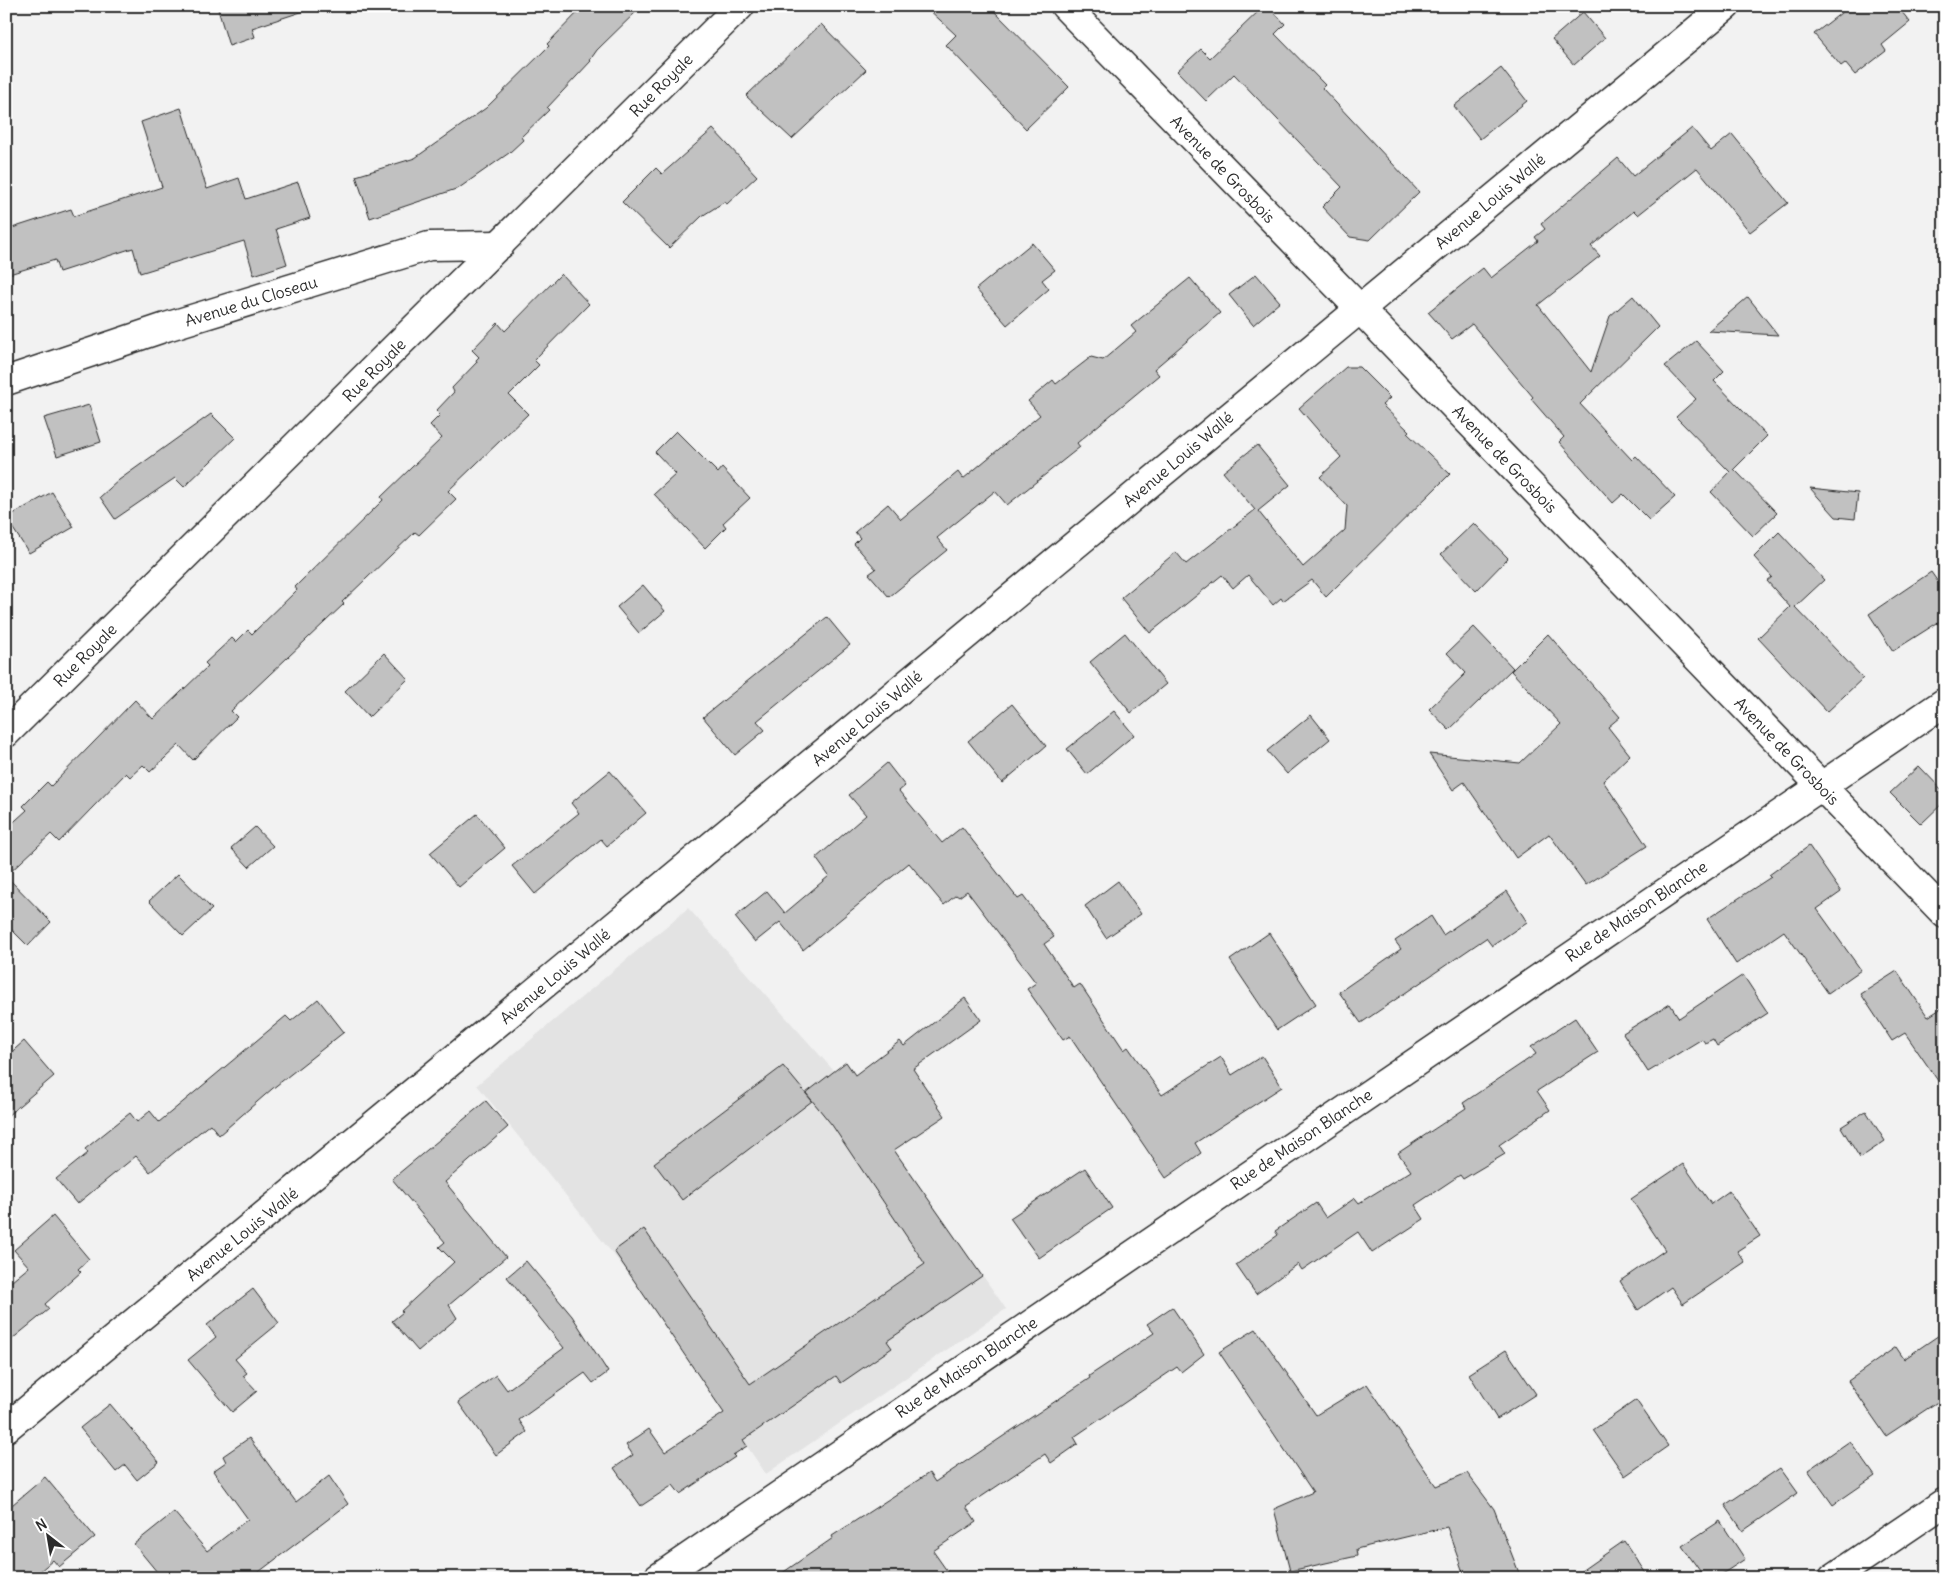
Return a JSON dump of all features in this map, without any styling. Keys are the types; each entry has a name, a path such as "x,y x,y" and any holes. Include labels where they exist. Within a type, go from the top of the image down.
{"street":[{"name":"Rue Royale","path":"6,733 740,6"},
{"name":"Avenue de Grosbois","path":"1064,6 1945,914"},
{"name":"Avenue Louis Wallé","path":"6,1428 1726,6"},
{"name":"Avenue du Closeau","path":"6,381 166,327 429,246 500,245"},
{"name":"Rue de Maison Blanche","path":"658,1578 1945,702"},
{"path":"1833,1578 1945,1502"}],"shaded area":[{"path":"688,908 860,1100 1006,1309 766,1474 629,1274 477,1085"}],"building":[{"path":"217,6 303,6 304,11 252,28 255,37 229,46"},
{"path":"584,6 642,6 597,50 591,61 547,108 549,110 521,137 523,140 509,153 459,188 370,218 356,176 415,158 486,108 549,46 547,44"},
{"path":"925,6 989,6 1069,87 1026,129 946,45 956,35"},
{"path":"1264,6 1268,6 1285,24 1275,34 1325,85 1322,88 1419,192 1370,240 1350,237 1322,207 1342,187 1234,74 1206,101 1177,71 1201,49 1210,58"},
{"path":"1850,6 1897,6 1910,22 1882,45 1886,51 1855,75 1845,63 1841,66 1814,34"},
{"path":"1583,12 1605,38 1574,65 1552,39"},
{"path":"821,24 866,70 792,139 746,96"},
{"path":"1501,68 1527,101 1480,139 1454,106"},
{"path":"181,108 207,189 239,178 246,199 298,182 310,218 276,229 287,264 254,275 244,241 140,273 133,248 59,272 55,260 6,275 6,230 71,209 74,216 162,187 141,122"},
{"path":"1692,128 1711,151 1732,134 1788,203 1750,232 1697,168 1638,215 1634,211 1591,246 1600,256 1538,305 1591,372 1610,316 1633,296 1658,327 1580,404 1632,460 1636,456 1675,497 1649,520 1623,494 1613,503 1559,442 1564,437 1531,399 1533,397 1472,324 1452,339 1428,312 1483,268 1491,278 1538,241 1535,237 1545,229 1541,224 1618,158 1633,176"},
{"path":"713,129 757,176 727,204 724,202 702,216 669,248 622,202 656,168 662,174"},
{"path":"1032,243 1055,270 1042,280 1049,289 1007,325 976,289"},
{"path":"561,274 589,304 534,360 539,365 509,395 528,414 448,491 456,499 419,535 415,532 342,602 344,604 231,711 237,717 193,760 179,745 150,772 143,765 130,777 126,773 59,842 51,834 6,876 6,829 27,810 23,806 47,782 51,786 135,700 153,719 208,666 205,663 232,638 236,642 248,630 252,634 297,590 295,587 383,500 381,497 442,438 430,425 440,415 436,411 454,392 452,388 477,362 476,360 479,357 472,350 498,323 505,331"},
{"path":"1256,274 1280,302 1253,325 1229,295"},
{"path":"1190,278 1220,313 1154,369 1159,375 1077,443 1080,447 1007,505 995,491 937,538 947,550 889,597 869,574 876,569 854,544 860,538 855,532 888,504 901,519 958,472 963,479 1040,415 1028,401 1053,380 1056,384 1091,357 1103,360 1136,332 1131,326"},
{"path":"1748,297 1778,335 1708,331"},
{"path":"1696,341 1724,371 1714,381 1767,436 1734,469 1777,513 1753,536 1711,492 1730,472 1676,417 1696,399 1665,366"},
{"path":"1346,367 1359,367 1390,398 1382,405 1409,431 1407,433 1450,474 1326,597 1312,580 1283,601 1281,598 1273,605 1248,575 1233,588 1222,575 1150,633 1121,598 1176,552 1186,564 1255,510 1223,472 1257,445 1290,485 1258,511 1303,567 1345,530 1347,506 1320,477 1341,457 1299,408"},
{"path":"89,405 101,442 57,456 44,418"},
{"path":"211,414 235,438 184,487 175,478 115,519 100,497 119,480"},
{"path":"676,431 718,473 722,468 750,498 723,523 726,527 705,548 654,494 676,474 655,452"},
{"path":"1810,488 1858,493 1855,519 1836,517"},
{"path":"52,492 74,527 29,553 6,518"},
{"path":"1474,523 1508,558 1476,591 1441,554"},
{"path":"1779,532 1824,580 1795,607 1863,678 1827,712 1758,638 1790,607 1767,581 1772,577 1754,557"},
{"path":"1931,572 1945,592 1945,618 1893,651 1869,614"},
{"path":"643,585 665,611 639,633 617,607"},
{"path":"827,617 850,645 757,721 765,730 735,755 703,717"},
{"path":"1474,627 1513,668 1449,730 1429,709 1466,673 1447,653"},
{"path":"1125,633 1166,684 1131,713 1090,662"},
{"path":"1548,634 1620,717 1608,727 1630,755 1603,781 1647,846 1586,885 1549,834 1516,858 1464,782 1453,790 1429,754 1520,763 1561,724 1511,671"},
{"path":"384,653 408,679 369,717 345,691"},
{"path":"1012,704 1046,746 1002,783 968,741"},
{"path":"1114,711 1134,735 1087,774 1067,749"},
{"path":"1311,715 1330,739 1287,774 1267,751"},
{"path":"887,763 905,786 899,791 942,843 962,827 1018,899 1023,896 1054,937 1044,944 1074,988 1080,984 1124,1050 1128,1047 1162,1095 1221,1057 1232,1075 1262,1056 1282,1087 1195,1143 1201,1153 1166,1178 1070,1036 1063,1040 1027,989 1036,983 967,891 959,897 956,895 944,905 909,863 803,950 780,922 755,942 735,917 767,891 785,913 829,876 816,858 866,815 849,795"},
{"path":"1919,766 1945,793 1945,801 1921,824 1890,793"},
{"path":"610,771 646,813 607,846 601,839 535,894 512,866 579,813 571,803"},
{"path":"477,814 505,848 459,887 430,853"},
{"path":"255,827 273,846 249,867 231,848"},
{"path":"1809,846 1841,892 1817,909 1861,970 1828,993 1784,931 1736,964 1707,919 1771,877 1769,875"},
{"path":"178,874 212,909 183,936 149,901"},
{"path":"6,876 51,922 28,946 6,924"},
{"path":"1118,881 1141,914 1106,938 1085,906"},
{"path":"1507,891 1527,922 1492,946 1486,938 1361,1023 1339,992 1401,949 1395,941 1431,916 1443,935"},
{"path":"1269,933 1316,1004 1277,1030 1230,960"},
{"path":"1897,971 1928,1017 1945,1006 1945,1091 1905,1033 1892,1041 1861,994"},
{"path":"1743,975 1768,1013 1717,1046 1713,1039 1705,1043 1702,1039 1648,1072 1623,1033 1670,1004 1679,1018"},
{"path":"965,998 981,1020 913,1069 945,1116 894,1150 982,1276 887,1341 892,1348 841,1383 836,1376 743,1440 747,1446 733,1455 735,1457 680,1494 673,1485 641,1506 614,1468 633,1455 626,1445 649,1429 665,1452 724,1413 614,1251 644,1229 750,1384 925,1264 832,1125 806,1093 846,1062 855,1075 900,1041 904,1046"},
{"path":"318,999 344,1032 272,1089 219,1135 210,1124 150,1172 136,1156 77,1204 56,1179 88,1153 85,1149 130,1113 137,1122 150,1111 159,1122 286,1016 291,1021"},
{"path":"1575,1018 1598,1052 1537,1091 1550,1110 1499,1145 1505,1154 1463,1179 1460,1175 1415,1205 1424,1219 1372,1253 1358,1232 1302,1270 1298,1264 1256,1294 1236,1265 1278,1235 1275,1231 1316,1203 1326,1218 1355,1198 1359,1203 1411,1171 1398,1153 1466,1108 1463,1103 1536,1054 1531,1047"},
{"path":"24,1041 54,1076 6,1117 6,1057"},
{"path":"783,1066 812,1101 682,1200 654,1163"},
{"path":"486,1101 508,1127 445,1182 506,1257 449,1305 457,1318 418,1351 392,1321 454,1262 439,1247 445,1242 392,1179"},
{"path":"1866,1111 1885,1141 1860,1158 1841,1127"},
{"path":"1683,1164 1711,1204 1729,1191 1760,1236 1737,1251 1745,1262 1683,1304 1671,1287 1638,1310 1620,1281 1665,1250 1631,1199"},
{"path":"1085,1168 1112,1208 1039,1258 1010,1218"},
{"path":"53,1216 89,1259 78,1269 81,1272 45,1304 49,1309 6,1344 6,1286 29,1267 14,1250"},
{"path":"526,1261 572,1316 608,1372 593,1383 585,1373 519,1420 527,1432 496,1455 458,1402 496,1375 507,1390 564,1348 507,1277"},
{"path":"253,1289 279,1323 235,1359 247,1373 243,1376 257,1391 232,1412 188,1360 216,1337 207,1325"},
{"path":"1172,1307 1204,1354 1181,1372 1177,1367 1074,1437 1078,1444 1051,1463 1045,1454 966,1507 976,1522 933,1551 952,1578 775,1578 833,1538 832,1536 929,1473 935,1482 1090,1378 1089,1376 1154,1333 1147,1324"},
{"path":"1256,1329 1316,1415 1367,1384 1436,1486 1467,1473 1494,1509 1521,1578 1465,1578 1447,1527 1356,1549 1357,1556 1290,1571 1274,1509 1313,1492 1219,1352"},
{"path":"1945,1331 1945,1397 1886,1436 1848,1381 1896,1347 1904,1359"},
{"path":"1506,1350 1536,1394 1497,1419 1469,1374"},
{"path":"1636,1400 1668,1446 1625,1476 1593,1430"},
{"path":"110,1404 159,1462 137,1480 125,1465 116,1472 80,1428"},
{"path":"249,1438 296,1502 329,1476 348,1504 251,1578 162,1578 134,1544 174,1512 207,1551 248,1519 213,1471 226,1462 223,1456"},
{"path":"1850,1441 1875,1476 1833,1505 1808,1470"},
{"path":"1780,1468 1798,1493 1743,1531 1725,1505"},
{"path":"45,1477 95,1537 59,1567 53,1560 32,1578 6,1578 6,1510"},
{"path":"1720,1521 1745,1559 1716,1578 1705,1578 1682,1546"},
{"path":"1624,1541 1649,1578 1571,1578"}]}
